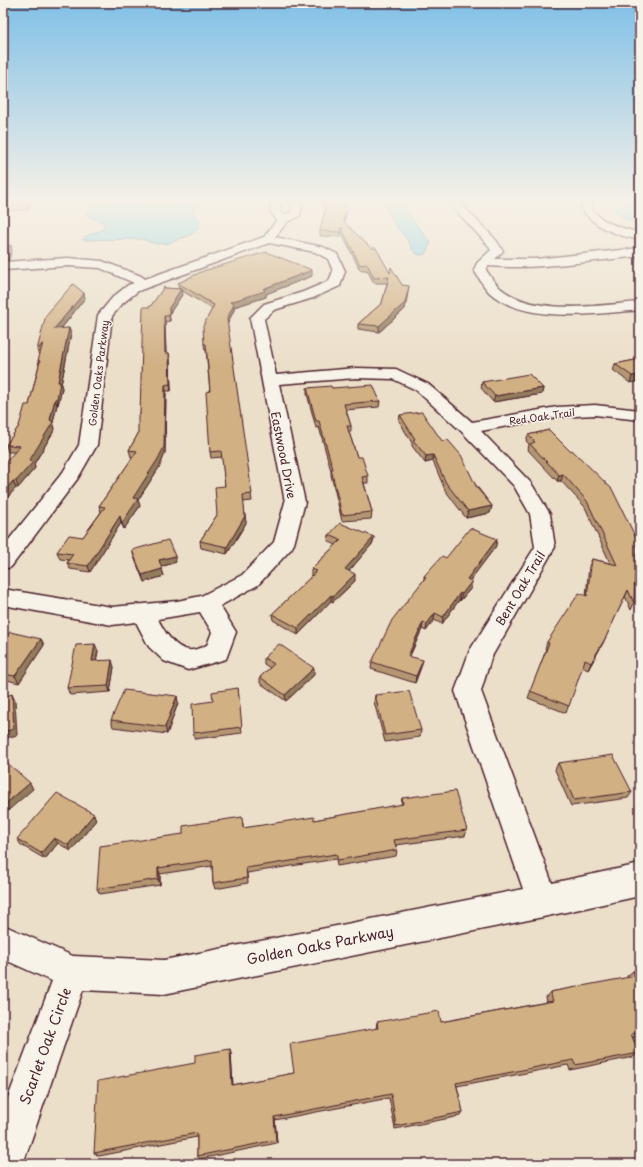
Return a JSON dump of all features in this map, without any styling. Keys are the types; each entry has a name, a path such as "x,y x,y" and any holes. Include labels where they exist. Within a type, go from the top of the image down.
{"street":[{"name":"Golden Oaks Parkway","path":"3,562 71,474 88,445 105,315 118,300 142,283 224,256"},
{"name":"Eastwood Drive","path":"3,597 112,616 177,609 206,603 250,580 284,544 295,502 257,318 269,307 308,296 335,283 339,271 332,256"},
{"path":"492,256 481,266 480,270 496,292 523,305 551,310 572,311 640,306"},
{"path":"487,262 513,264 535,263 597,256"},
{"path":"3,266 68,262 102,265 137,279 142,283"},
{"name":"Bent Oak Trail","path":"269,380 356,373 396,374 422,387 468,428 522,483 540,514 545,547 479,657 468,691 543,901"},
{"name":"Red Oak Trail","path":"468,428 557,412 595,410 640,415"},
{"path":"142,613 157,641 173,654 188,660 217,652 224,632 206,603"},
{"name":"Golden Oaks Parkway","path":"3,942 72,973 164,976 543,901 640,880"},
{"name":"Scarlet Oak Circle","path":"3,1164 72,973"}],"building":[{"path":"251,256 277,256 312,270 263,289 265,291 230,302 234,304 227,319 252,494 243,495 245,516 227,547 200,541 217,515 215,487 225,486 221,451 210,452 206,392 210,391 203,326 214,305 178,283 203,271"},
{"path":"356,256 381,256 390,273 391,267 402,285 409,286 405,303 379,326 358,324 382,303 389,277 374,278 367,264 360,265"},
{"path":"73,284 84,293 54,329 69,328 58,382 60,382 57,399 55,399 50,420 53,422 29,461 33,462 3,493 3,465 20,446 6,445 19,426 25,405 29,405 40,361 38,361 43,343 37,350 46,315"},
{"path":"164,287 181,289 169,308 169,316 164,316 165,353 169,353 170,384 165,385 164,447 133,498 138,499 122,523 120,516 88,566 67,563 73,554 57,552 69,535 83,537 105,507 99,506 137,451 129,450 138,434 138,415 140,415 143,307 150,307"},
{"path":"640,359 640,375 632,376 615,364"},
{"path":"529,374 543,388 495,396 482,382"},
{"path":"373,385 380,401 344,404 351,426 347,426 357,457 362,457 368,476 362,477 372,512 342,515 331,469 333,469 319,421 316,421 307,388"},
{"path":"422,412 442,441 448,440 461,455 477,488 492,506 468,511 446,483 433,455 426,456 413,440 415,439 400,415"},
{"path":"549,430 612,489 637,540 636,569 638,569 635,574 634,603 628,590 606,637 591,663 585,660 569,706 530,691 549,643 547,642 579,593 587,596 592,559 617,565 587,501 563,474 559,475 530,444 535,442 528,435"},
{"path":"340,523 374,537 345,569 355,574 333,596 331,595 298,628 272,614 317,571 311,569 341,540 329,535"},
{"path":"470,528 497,539 467,579 472,581 462,594 460,593 443,617 435,613 427,624 423,622 408,656 423,660 416,676 372,662 392,620 426,577 424,576 442,556 446,558"},
{"path":"168,540 175,556 159,560 162,569 142,575 132,550"},
{"path":"10,632 41,639 15,676 3,674 3,641"},
{"path":"95,644 92,661 112,660 108,686 67,688 76,645"},
{"path":"279,644 314,668 285,695 260,677 274,664 264,658"},
{"path":"238,688 242,727 193,733 192,704 213,701 212,692"},
{"path":"124,690 177,696 165,727 111,720"},
{"path":"409,691 421,730 385,735 375,695"},
{"path":"12,694 14,729 3,732 3,697"},
{"path":"613,755 632,792 574,800 558,763"},
{"path":"3,759 30,783 3,806"},
{"path":"455,791 467,830 394,840 397,850 338,860 336,854 246,868 247,878 213,883 212,860 158,868 158,879 97,889 100,846 183,834 183,826 242,817 243,828 314,817 314,820 403,804 402,798"},
{"path":"57,793 94,814 68,845 54,838 41,853 17,839"},
{"path":"640,969 640,1032 631,1034 639,1053 575,1065 573,1060 456,1083 463,1112 396,1126 391,1094 274,1117 276,1140 197,1156 197,1133 94,1153 98,1081 195,1063 195,1055 230,1049 232,1085 294,1073 290,1044 378,1028 377,1022 439,1011 441,1022 553,1001 550,992 635,976 633,971"}]}
